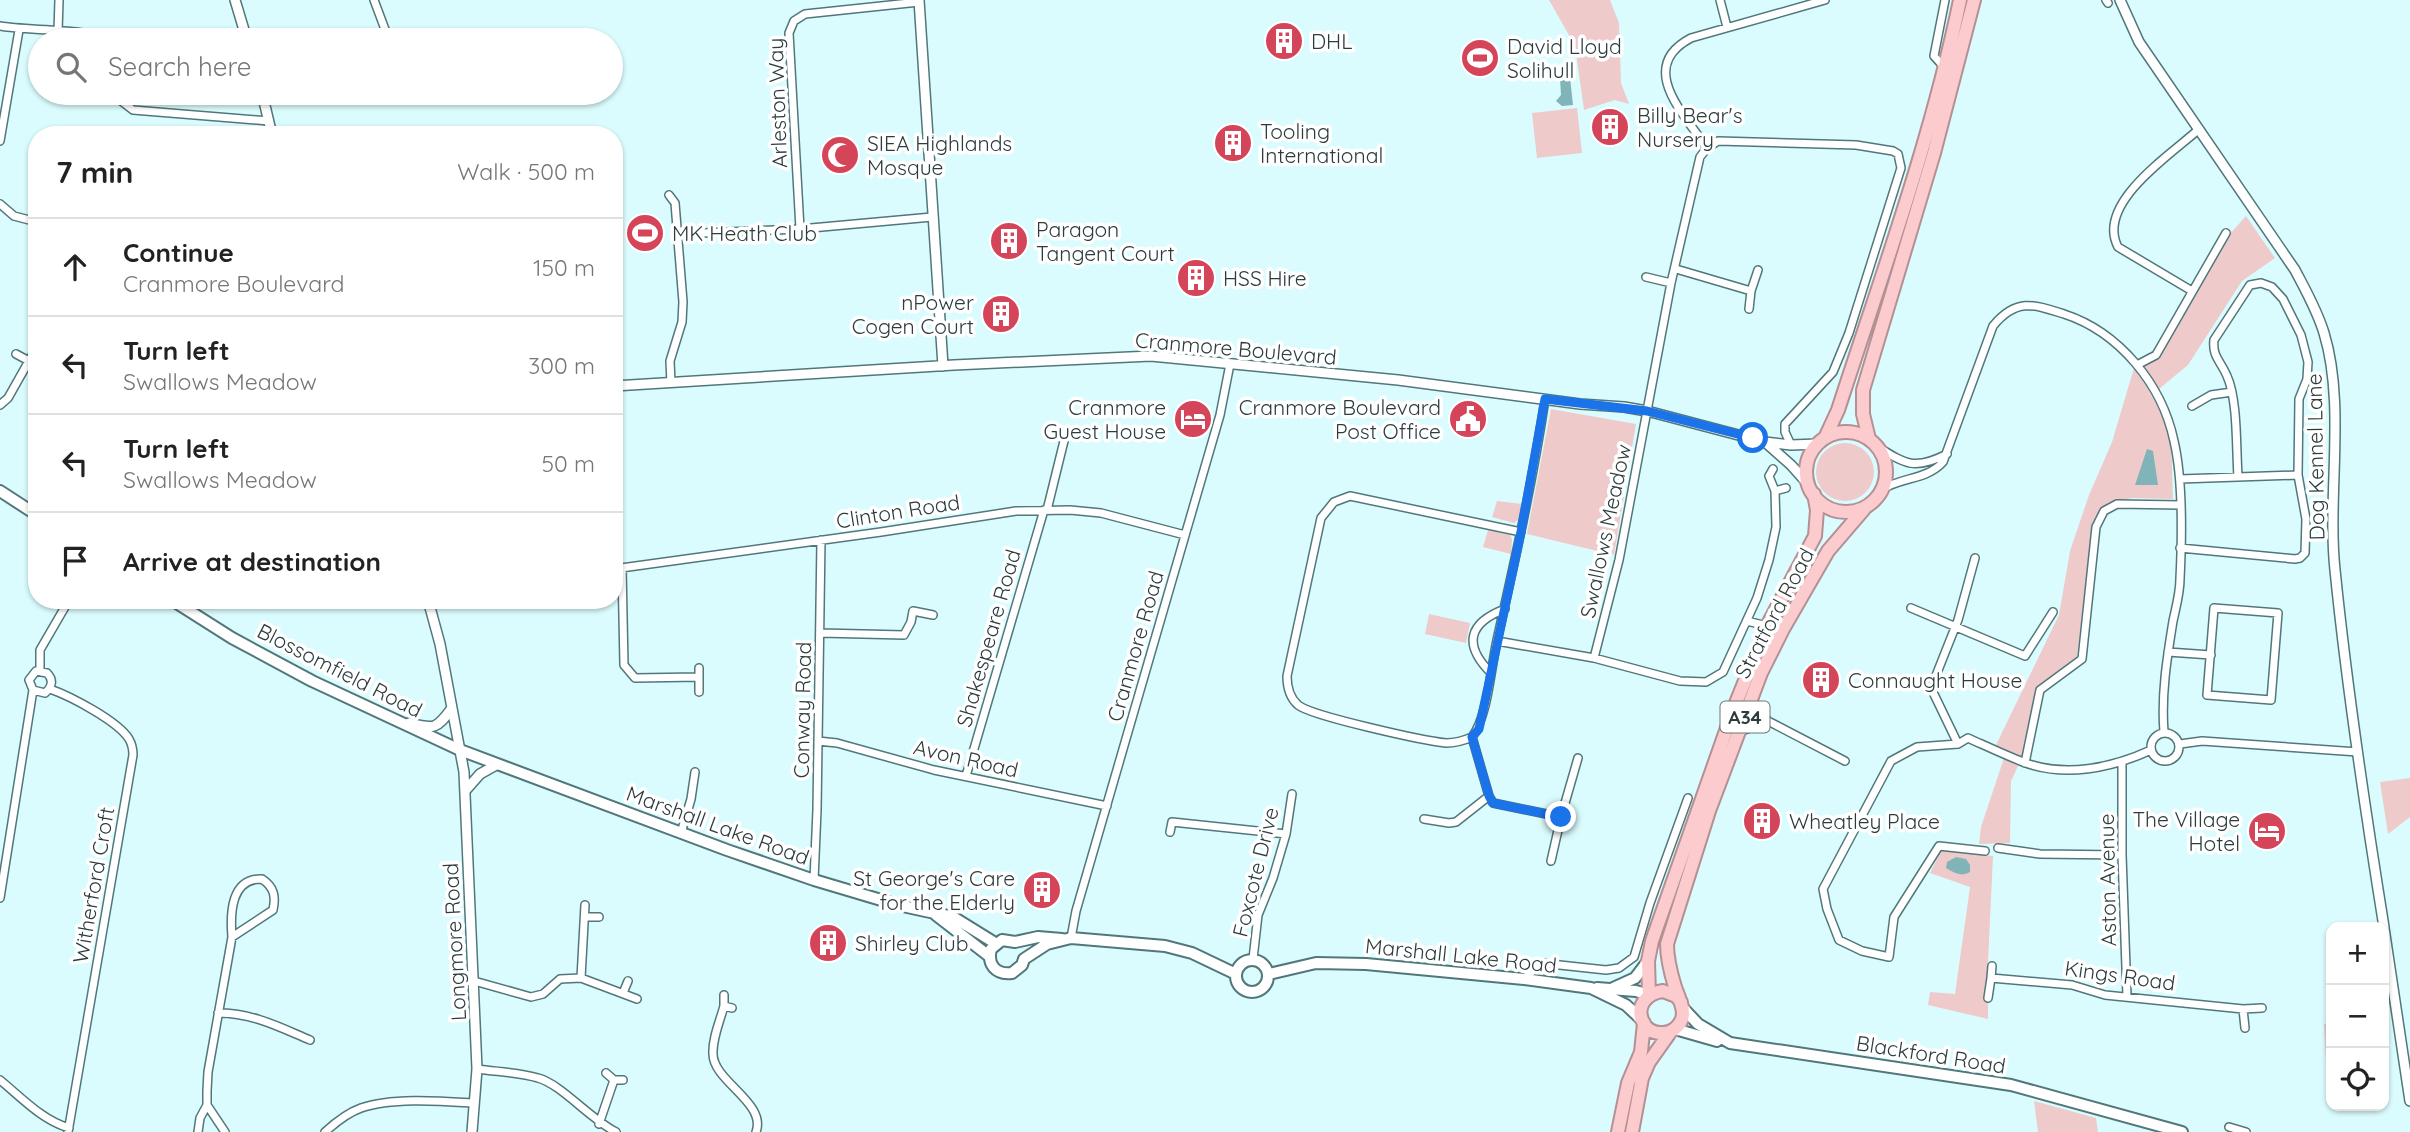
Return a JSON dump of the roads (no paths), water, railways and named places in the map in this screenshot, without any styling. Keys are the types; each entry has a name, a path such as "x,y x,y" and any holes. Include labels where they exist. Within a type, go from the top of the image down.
{"highway":[{"name":"A34","path":"1811,489 1808,461 1838,410 1851,371 1923,152 1946,69 1960,0"},
{"path":"1881,490 1884,467 1882,455 1872,442 1863,414 1863,390 1934,153 1974,0"},
{"path":"1821,441 1835,433 1849,432 1872,442"},
{"path":"1811,489 1823,504 1831,509 1840,512 1864,509"},
{"name":"Stratford Road","path":"1618,1132 1628,1083 1641,1052 1641,1006 1649,995 1648,961 1652,941 1734,709 1767,626 1815,536 1817,525 1811,489"},
{"name":"A34","path":"1864,509 1881,490"},
{"name":"Stratford Road","path":"1681,1005 1667,944 1709,811 1760,673 1821,563 1864,509"},
{"path":"1632,1132 1642,1078 1649,1062 1682,1019 1681,1005 1670,992 1662,991 1649,995"},
{"path":"1643,1021 1653,1032 1659,1034 1673,1030"}],"main road":[{"path":"0,491 28,509"},
{"name":"Blossomfield Road","path":"186,609 232,638 313,681 496,765"},
{"name":"Marshall Lake Road","path":"496,765 814,880 898,905 953,917 995,943"},
{"name":"Marshall Lake Road","path":"930,911 989,956 991,966 999,973 1006,974 1017,970 1024,960 1047,944 1066,939"},
{"path":"1016,942 1038,937 1166,946 1192,953 1236,974"},
{"path":"989,956 995,943 1009,939 1022,949 1024,960"},
{"path":"1253,959 1262,962 1269,974 1266,985 1253,992 1239,986 1236,974 1242,963 1253,959"},
{"path":"1610,989 1635,978 1648,961"},
{"name":"Marshall Lake Road","path":"1269,974 1317,964 1366,964 1524,979 1591,988 1626,1005 1643,1021"},
{"path":"1591,988 1636,991 1649,995"},
{"name":"Blackford Road","path":"1681,1005 1698,1024 1730,1043 2011,1085 2182,1132"},
{"path":"1673,1030 1730,1043"}],"street":[{"path":"58,28 60,0"},
{"path":"235,0 243,28"},
{"path":"374,0 384,28"},
{"path":"1720,0 1727,27"},
{"path":"1791,445 1785,425 1833,372 1849,333 1901,169 1898,154 1856,145 1718,141 1707,148 1672,96 1665,83 1664,69 1670,55 1680,44 1727,27 1825,0"},
{"path":"1945,0 1934,56 1946,69"},
{"name":"Dog Kennel Lane","path":"2120,0 2139,42 2295,270 2312,300 2324,334 2332,370 2334,405 2335,567 2383,922"},
{"path":"919,1 943,366"},
{"name":"Arleston Way","path":"800,229 789,33 794,21 805,13 919,1"},
{"path":"0,26 28,30"},
{"path":"0,141 19,30"},
{"path":"124,105 133,110 269,121"},
{"path":"265,105 270,126"},
{"path":"2192,291 2118,247 2113,231 2115,217 2129,195 2154,166 2199,129"},
{"name":"Swallows Meadow","path":"1594,658 1619,560 1671,283 1700,157 1707,148"},
{"path":"669,195 676,203 683,302 682,322 670,361 671,383"},
{"path":"0,204 14,216 28,220"},
{"path":"678,234 800,229 932,217"},
{"path":"2137,365 2156,355 2226,233"},
{"path":"1676,270 1751,290"},
{"path":"1749,309 1751,290 1758,270"},
{"path":"1646,277 1671,283"},
{"path":"2180,548 2300,558 2305,553 2306,527 2298,475 2299,400 2307,379 2308,362 2301,335 2283,299 2272,286 2262,283 2250,285 2214,340 2213,351 2232,391 2238,476"},
{"path":"1881,490 1894,482 1924,476 1937,470 1947,453 1993,326 2005,312 2025,304 2078,319 2097,329 2137,365 2151,385 2174,440 2180,480 2180,581 2163,691 2164,732"},
{"path":"16,354 28,360"},
{"name":"Cranmore Boulevard","path":"623,386 1125,356 1177,357 1398,380 1647,411 1765,442 1791,445 1821,441"},
{"path":"0,405 8,398 28,363"},
{"name":"Cranmore Road","path":"1066,939 1220,415 1230,364"},
{"path":"2192,406 2211,395 2232,391"},
{"path":"1521,532 1350,496 1334,502 1321,518 1287,676 1291,697 1307,712 1445,743 1472,737 1479,729 1521,532 1545,399"},
{"name":"Shakespeare Road","path":"966,776 1064,441"},
{"name":"Cranmore Boulevard","path":"1765,442 1791,465 1811,489"},
{"path":"1872,442 1908,464 1929,463 1947,453"},
{"name":"Stratford Road","path":"1594,658 1680,681 1706,682 1723,671 1747,621 1769,560 1776,527 1775,491 1769,476 1773,468"},
{"path":"2180,480 2298,475"},
{"path":"1775,491 1786,488"},
{"path":"2025,763 2040,690 2082,659 2096,527 2104,511 2117,505 2180,505"},
{"name":"Clinton Road","path":"623,567 933,524 986,514 1045,510 1101,513 1185,535"},
{"name":"Conway Road","path":"814,880 821,540"},
{"path":"1958,744 1931,688 1955,626 1975,558"},
{"path":"1911,608 2025,656 2053,612"},
{"path":"2214,608 2278,613 2271,700 2207,695 2211,655 2214,608"},
{"path":"40,670 40,650 64,609"},
{"name":"Longmore Road","path":"430,609 440,644 465,791 477,1069 472,1132"},
{"path":"621,609 624,665 628,672 635,678 699,677"},
{"path":"1491,673 1479,660 1473,642 1475,630 1481,621 1505,609"},
{"path":"821,633 904,635 913,611 933,615"},
{"name":"Stratford Road","path":"1747,621 1767,626"},
{"path":"1497,641 1594,658"},
{"path":"2168,652 2211,655"},
{"path":"699,668 699,692"},
{"path":"33,690 44,692 52,685 50,676 40,670"},
{"path":"0,898 33,690 29,680 40,670"},
{"name":"Witherford Croft","path":"50,689 70,696 123,731 131,742 134,755 69,1130"},
{"path":"1751,700 1768,721 1845,761"},
{"path":"394,720 431,728 440,724 452,708"},
{"path":"1739,732 1768,721"},
{"path":"2164,732 2176,737 2180,744 2178,754 2171,760 2158,759 2151,750 2153,739 2164,732"},
{"path":"1472,737 1493,803 1561,817"},
{"path":"1985,851 1939,846 1894,917 1889,957 1862,951 1839,940 1827,909 1823,889 1891,761 1917,747 1958,744 1968,738 2025,763 2076,770 2122,763 2151,750"},
{"name":"Avon Road","path":"818,741 837,743 934,770 1107,806"},
{"path":"2180,744 2202,741 2358,752"},
{"path":"1551,861 1578,758"},
{"name":"Aston Avenue","path":"2122,763 2127,996"},
{"path":"465,791 480,774 496,765"},
{"path":"681,833 691,799 695,772"},
{"name":"Foxcote Drive","path":"1253,959 1258,915 1286,834 1292,794"},
{"path":"1424,819 1456,822 1489,796"},
{"path":"1524,979 1541,963 1606,970 1619,968 1634,957 1650,903 1688,798"},
{"path":"1170,832 1172,822 1286,834"},
{"path":"1998,848 2040,854 2122,855"},
{"path":"198,1132 206,1105 208,1072 232,937 230,919 238,889 250,879 262,879 275,895 273,910 232,937"},
{"path":"581,978 585,905"},
{"path":"585,917 598,917"},
{"name":"Dog Kennel Lane","path":"2389,961 2410,1101"},
{"path":"1988,998 1992,966"},
{"path":"474,981 531,997 543,994 559,979 581,978 637,999"},
{"name":"Kings Road","path":"1991,978 2072,985 2105,995 2243,1009 2262,1008"},
{"path":"623,993 628,981"},
{"path":"724,995 728,1007 713,1054 715,1065 752,1109 757,1118 756,1132"},
{"path":"2243,1009 2245,1028"},
{"path":"218,1013 255,1017 310,1040"},
{"path":"477,1069 539,1078 599,1124 616,1132"},
{"path":"599,1124 619,1080 606,1073"},
{"path":"0,1080 43,1116 69,1130"},
{"path":"325,1132 349,1113 371,1105 426,1100 474,1103"},
{"path":"206,1105 225,1132"},
{"path":"2229,1127 2241,1131"}],"water":[{"path":"1570,77 1573,105 1562,106 1556,101 1561,95 1560,79"},
{"path":"2147,449 2153,451 2158,485 2135,485"},
{"path":"1956,857 1966,859 1970,872 1955,873 1946,868 1947,862"}],"place":[{"name":"DHL","path":"1284,41"},
{"name":"David Lloyd Solihull","path":"1480,58"},
{"name":"Billy Bear's Nursery","path":"1610,127"},
{"name":"Tooling International","path":"1233,143"},
{"name":"SIEA Highlands Mosque","path":"840,155"},
{"name":"MK Heath Club","path":"645,233"},
{"name":"Paragon Tangent Court","path":"1009,241"},
{"name":"HSS Hire","path":"1196,278"},
{"name":"nPower Cogen Court","path":"1001,314"},
{"name":"Cranmore Guest House","path":"1193,419"},
{"name":"Cranmore Boulevard Post Office","path":"1468,419"},
{"name":"Connaught House","path":"1821,680"},
{"name":"Wheatley Place","path":"1762,821"},
{"name":"The Village Hotel","path":"2267,831"},
{"name":"St George's Care for the Elderly","path":"1042,890"},
{"name":"Shirley Club","path":"828,943"}]}
